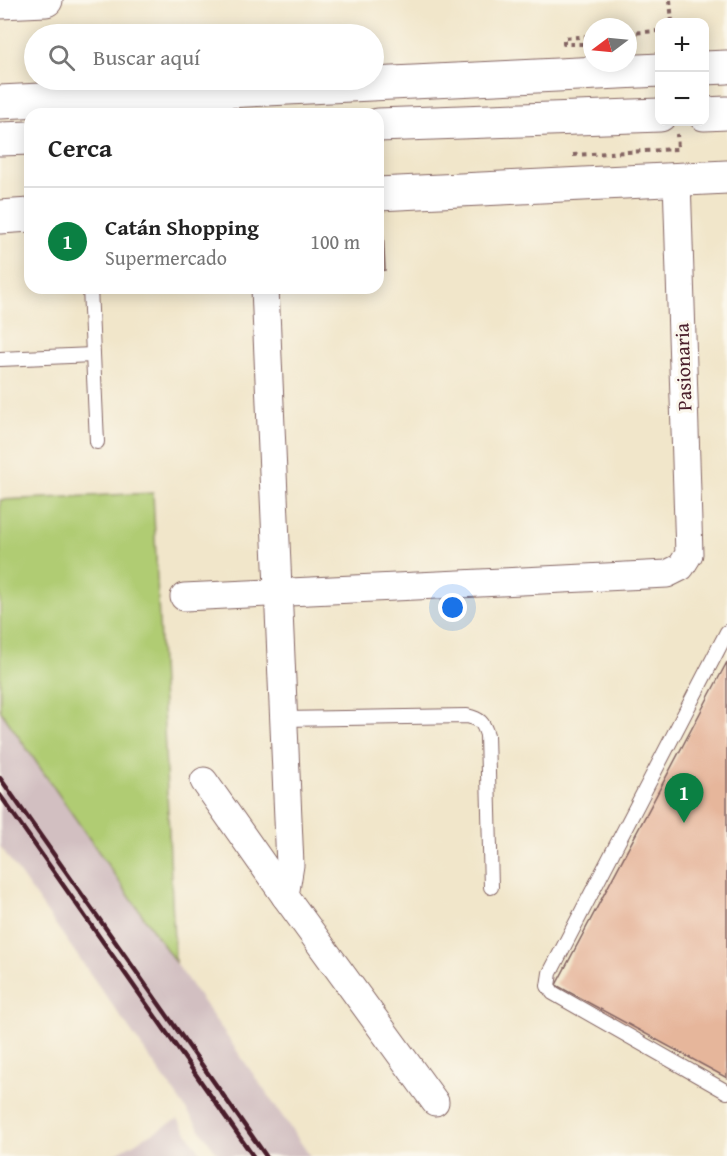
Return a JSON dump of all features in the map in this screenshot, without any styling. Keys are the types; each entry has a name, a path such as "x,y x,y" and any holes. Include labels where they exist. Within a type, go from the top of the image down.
{"main road":[{"path":"0,2 46,0"},
{"path":"709,68 727,67"},
{"path":"384,83 655,70"},
{"path":"0,102 248,90"},
{"path":"709,114 727,113"},
{"path":"384,125 655,115"},
{"path":"0,139 24,138"},
{"path":"384,194 727,177"},
{"path":"0,217 24,215"}],"street":[{"name":"Pasionaria","path":"279,591 667,574 681,567 688,554 677,180"},
{"path":"265,294 290,865 285,896"},
{"path":"184,597 279,591"},
{"path":"204,781 435,1102"}],"lane":[{"path":"90,294 97,442"},
{"path":"0,359 93,355"},
{"path":"727,632 550,973 548,986 553,993 727,1092"},
{"path":"283,719 466,716 477,718 483,723 487,735 492,887"}],"path":[{"path":"670,0 672,18"},
{"path":"637,32 655,31"},
{"path":"583,37 564,38 564,44 583,44"}],"shaded area":[{"path":"0,710 310,1156 219,1156 0,846"},
{"path":"178,1119 203,1156 111,1156"}],"green space":[{"path":"153,493 175,962 0,710 0,500"}],"building":[{"path":"727,662 727,1078 556,985"}],"railway":[{"path":"0,778 266,1156"},
{"path":"0,795 253,1156"}],"place":[{"name":"Catán Shopping","path":"684,823"}]}
